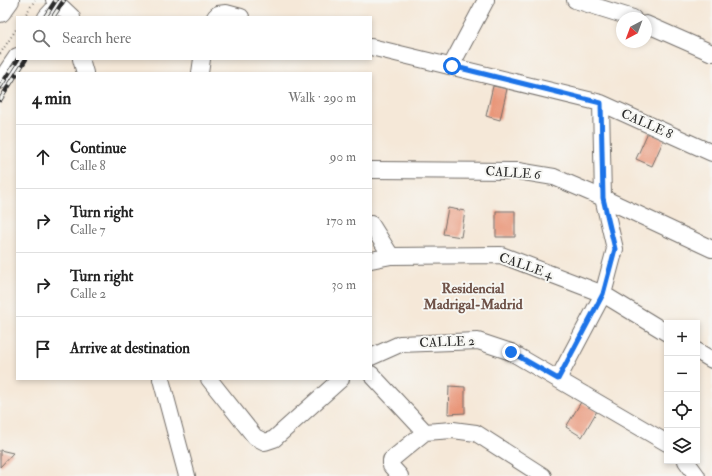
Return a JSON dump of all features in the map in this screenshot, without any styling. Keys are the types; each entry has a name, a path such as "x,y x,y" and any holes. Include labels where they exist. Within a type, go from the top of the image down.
{"highway":[{"path":"0,11 8,0"}],"street":[{"path":"452,66 486,0"},
{"path":"575,0 616,13"},
{"path":"47,16 56,2 72,16"},
{"path":"216,16 218,14 226,13 237,16"},
{"path":"652,27 712,53"},
{"name":"CALLE 8","path":"372,47 601,103 712,153"},
{"path":"0,81 16,57"},
{"path":"81,60 84,72"},
{"path":"200,72 202,60"},
{"path":"558,379 603,294 615,249 603,198 601,103"},
{"name":"CALLE 6","path":"372,170 518,171 554,177 603,198 712,249"},
{"path":"372,226 391,256"},
{"name":"CALLE 4","path":"372,260 391,256 501,255 603,294 664,331"},
{"name":"CALLE 2","path":"372,357 400,344 478,340 511,352 664,441"},
{"path":"700,353 712,360"},
{"path":"372,375 425,432"},
{"path":"161,380 187,476"},
{"path":"210,380 255,437 265,442 274,438 340,380"},
{"path":"400,476 391,466 391,460 425,432 453,430 476,433 543,476"},
{"path":"688,464 697,476"}],"path":[{"path":"25,16 35,0"},
{"path":"0,54 16,30"}],"building":[{"path":"493,86 507,89 500,120 486,116"},
{"path":"648,132 664,139 652,166 636,159"},
{"path":"448,208 465,211 461,237 443,234"},
{"path":"496,211 515,211 515,237 496,237"},
{"path":"449,386 465,387 465,413 448,414"},
{"path":"581,402 597,411 582,437 566,427"},
{"path":"0,450 13,453 0,467"}],"railway":[{"path":"46,16 56,0"},
{"path":"54,16 64,0"},
{"path":"0,87 17,60"},
{"path":"18,72 25,60"},
{"path":"0,100 16,75"}],"district":[{"name":"Residencial Madrigal-Madrid","path":"473,296"}],"route":[{"path":"452,66 601,103 603,198 615,249 603,294 558,379 511,352"}]}
